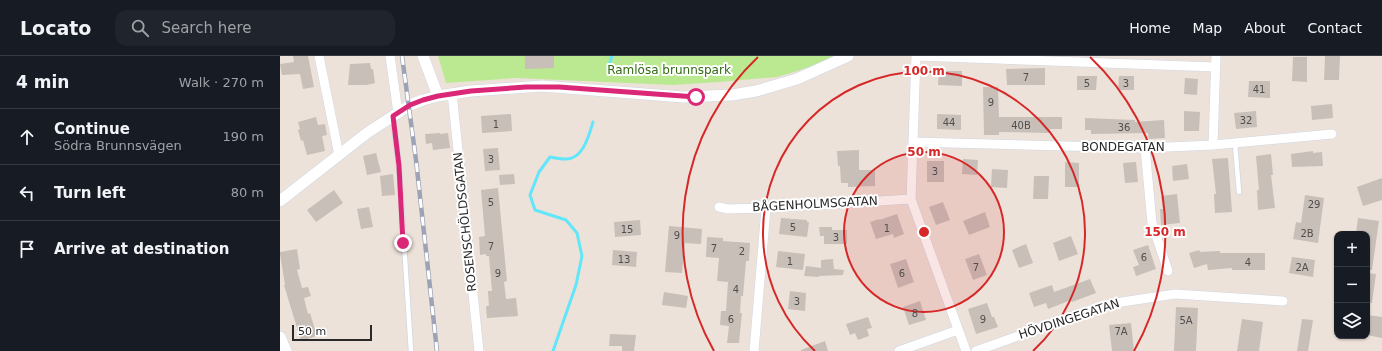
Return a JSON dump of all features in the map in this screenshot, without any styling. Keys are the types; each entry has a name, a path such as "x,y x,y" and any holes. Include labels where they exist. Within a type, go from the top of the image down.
{"street":[{"path":"319,56 339,155"},
{"path":"390,56 395,114"},
{"path":"423,56 438,96"},
{"path":"280,201 367,133 395,114 410,105 438,96 452,93 542,86 683,97 732,95 756,91 797,79 848,56"},
{"path":"966,351 911,198 916,56 1066,59 1215,67"},
{"path":"1213,145 1216,56"},
{"name":"ROSENSCHÖLDSGATAN","path":"452,93 479,351"},
{"name":"BONDEGATAN","path":"913,142 1145,148 1213,145 1332,134"},
{"path":"1145,148 1152,223 1168,271"},
{"name":"BÅGENHOLMSGATAN","path":"719,207 728,209 766,208 911,198"},
{"path":"754,351 766,208"},
{"name":"HÖVDINGEGATAN","path":"976,351 1093,309 1115,303 1175,294 1283,301"},
{"path":"899,351 958,330"},
{"path":"280,337 286,351"}],"lane":[{"path":"395,114 411,351"},
{"path":"1235,143 1239,192"}],"green space":[{"name":"Ramlösa brunnspark","path":"438,56 833,56 818,64 777,77 673,85 516,78 446,83"}],"building":[{"path":"293,56 308,56 314,87 303,89 300,74 282,75 280,64 294,62"},
{"path":"525,56 554,56 554,68 525,69"},
{"path":"1325,56 1340,56 1339,80 1324,80"},
{"path":"1293,57 1307,57 1307,82 1292,81"},
{"path":"370,63 371,69 373,69 375,83 367,85 348,85 350,64"},
{"path":"1045,68 1045,85 1007,85 1006,69"},
{"path":"939,71 962,71 962,86 938,85"},
{"path":"1077,76 1097,76 1096,90 1077,90"},
{"path":"1119,76 1134,76 1134,90 1118,90"},
{"path":"1185,78 1198,79 1197,95 1184,94"},
{"path":"1249,81 1270,81 1270,98 1248,97"},
{"path":"983,87 998,87 999,117 1062,117 1062,129 1050,129 1050,133 999,132 999,135 984,135"},
{"path":"1332,104 1333,118 1312,120 1311,106"},
{"path":"1184,111 1200,112 1199,131 1184,131"},
{"path":"1256,111 1257,127 1236,129 1234,113"},
{"path":"511,114 512,131 482,133 481,116"},
{"path":"937,114 961,115 961,130 937,129"},
{"path":"316,117 318,125 325,124 327,135 322,136 325,151 307,155 303,140 301,141 298,130 300,129 298,122"},
{"path":"1085,118 1135,120 1135,122 1164,120 1165,138 1149,139 1148,133 1091,134 1091,130 1085,130"},
{"path":"448,133 450,148 433,150 432,143 426,144 425,134"},
{"path":"498,148 500,170 485,171 483,149"},
{"path":"859,150 859,170 875,170 875,186 848,187 848,183 841,183 837,151"},
{"path":"1313,151 1313,153 1322,152 1323,166 1292,167 1291,154"},
{"path":"376,153 381,172 367,175 363,156"},
{"path":"1271,154 1273,175 1271,175 1275,208 1258,210 1257,190 1259,190 1256,156"},
{"path":"1228,158 1232,212 1215,213 1214,194 1216,194 1212,159"},
{"path":"963,159 978,160 977,175 962,174"},
{"path":"927,161 944,161 944,182 927,182"},
{"path":"1065,162 1079,163 1079,187 1065,187"},
{"path":"1136,162 1138,182 1125,183 1123,163"},
{"path":"1187,164 1189,179 1173,181 1172,166"},
{"path":"992,169 1008,170 1007,188 991,187"},
{"path":"393,174 395,195 382,196 380,176"},
{"path":"514,174 515,184 500,185 499,175"},
{"path":"1034,176 1049,176 1048,199 1033,199"},
{"path":"1382,178 1382,200 1363,206 1357,187"},
{"path":"498,188 507,281 504,282 506,299 516,298 518,316 487,318 486,306 489,306 488,291 492,291 489,256 486,256 486,254 480,255 479,237 485,236 481,190"},
{"path":"334,190 343,203 316,222 307,210"},
{"path":"1177,194 1180,223 1161,225 1160,209 1163,209 1161,196"},
{"path":"1305,195 1324,198 1318,243 1293,239 1296,222 1301,223"},
{"path":"943,202 950,220 936,225 929,207"},
{"path":"369,207 373,227 361,229 357,209"},
{"path":"985,212 990,227 969,235 963,221"},
{"path":"897,214 904,234 894,238 893,234 876,239 870,222"},
{"path":"781,218 807,220 807,222 809,222 807,237 779,234"},
{"path":"1358,218 1379,221 1372,270 1370,270 1370,231 1356,231"},
{"path":"640,220 641,235 615,237 614,222"},
{"path":"669,226 702,229 701,244 685,243 682,273 665,272"},
{"path":"819,227 832,227 832,230 847,230 847,244 824,244 824,236 820,236"},
{"path":"1071,236 1078,254 1059,261 1053,243"},
{"path":"707,237 723,238 723,241 750,243 749,261 746,261 743,296 741,296 740,313 742,313 739,343 727,343 729,326 720,325 721,311 726,311 728,282 717,281 719,258 706,257"},
{"path":"1026,244 1033,263 1019,268 1012,250"},
{"path":"1148,245 1156,269 1136,276 1133,267 1139,265 1133,250"},
{"path":"297,249 300,269 297,270 302,288 308,287 311,296 304,298 308,314 310,313 317,336 301,341 284,285 280,254 280,252"},
{"path":"613,250 637,252 636,267 612,265"},
{"path":"1199,250 1200,252 1220,251 1220,253 1265,253 1265,270 1232,270 1232,268 1208,270 1207,264 1194,268 1189,253"},
{"path":"778,251 805,254 803,270 776,267"},
{"path":"979,254 987,275 973,280 965,259"},
{"path":"1292,257 1315,260 1313,277 1289,273"},
{"path":"833,259 834,269 844,270 843,275 819,277 804,276 806,266 821,268 821,260"},
{"path":"906,259 914,282 898,288 890,264"},
{"path":"1370,273 1376,274 1372,303 1370,303"},
{"path":"1090,279 1096,293 1072,302 1071,300 1048,309 1046,303 1034,307 1029,293 1052,285 1054,292"},
{"path":"790,291 806,293 805,311 788,309"},
{"path":"664,292 688,296 686,308 662,305"},
{"path":"920,301 926,320 909,325 903,307"},
{"path":"987,303 992,317 994,317 998,327 976,334 968,309"},
{"path":"1176,307 1198,308 1196,351 1174,351"},
{"path":"1370,315 1382,317 1382,338 1370,336"},
{"path":"868,317 872,328 867,329 869,336 858,340 855,333 850,335 846,324"},
{"path":"1242,319 1263,322 1259,351 1237,351"},
{"path":"1302,319 1313,320 1308,351 1297,351"},
{"path":"1131,323 1134,351 1112,351 1109,325"},
{"path":"610,334 636,335 634,351 622,351 622,346 609,346"},
{"path":"825,341 828,351 801,351 801,350"}],"waterway":[{"path":"608,68 612,56"},
{"path":"553,351 576,285 582,256 577,233 566,220 535,210 530,195 539,172 550,157 563,159 571,158 581,151 587,140 593,122"}],"railway":[{"path":"402,56 416,160 437,351"}],"route":[{"path":"403,243 399,166 393,116 410,105 423,100 452,93 542,86 696,97"}]}
